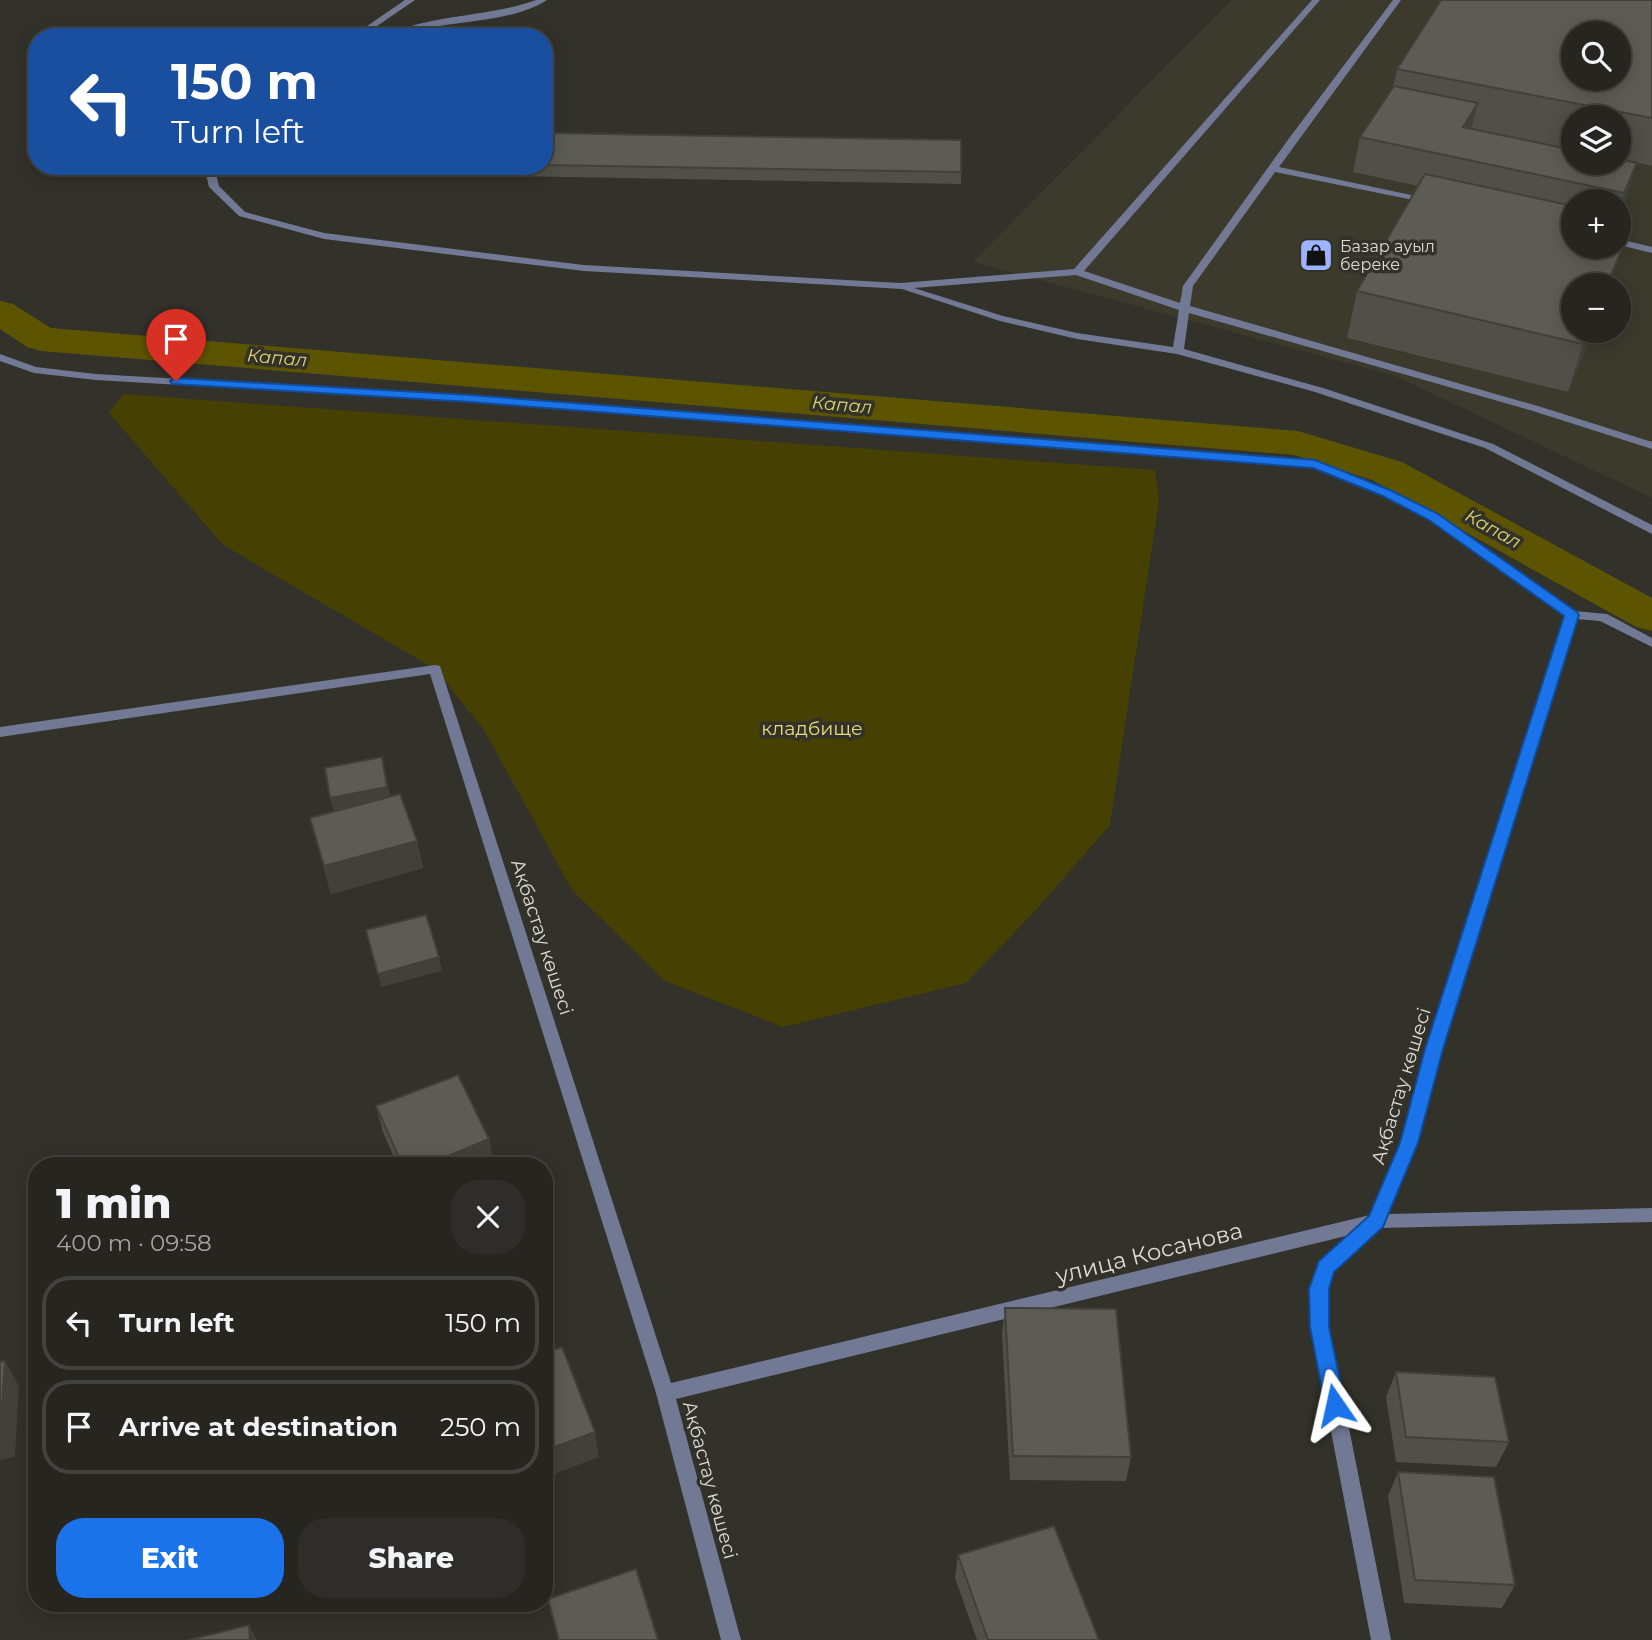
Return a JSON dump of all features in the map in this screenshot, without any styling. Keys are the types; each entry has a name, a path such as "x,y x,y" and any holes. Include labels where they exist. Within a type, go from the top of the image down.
{"street":[{"path":"369,28 411,0"},
{"path":"419,28 445,20 498,13 543,0"},
{"path":"1077,272 1316,0"},
{"path":"1178,351 1188,286 1397,0"},
{"path":"1273,169 1437,204"},
{"path":"211,175 214,187 242,214 324,236 584,268 900,286 1077,272 1184,308 1524,405 1652,446"},
{"path":"1631,245 1652,250"},
{"path":"900,286 1000,318 1077,336 1178,351 1320,390 1489,446 1652,530"},
{"path":"0,357 34,370 96,377 470,399 1315,464 1388,494 1433,517 1572,615 1603,617 1652,643"},
{"name":"Ақбастау көшесі","path":"1381,1640 1320,1327 1319,1289 1326,1267 1376,1221 1409,1143 1434,1049 1572,615"},
{"name":"Ақбастау көшесі","path":"0,732 435,669 664,1394 732,1640"},
{"name":"улица Косанова","path":"664,1394 1376,1221 1652,1215"}],"shaded area":[{"name":"Базар ауыл береке","path":"1231,0 1652,0 1652,498 1395,376 973,262"}],"green space":[{"name":"кладбище","path":"123,394 1155,470 1159,501 1110,825 1035,911 966,983 783,1027 665,981 572,890 484,730 435,669 223,545 109,413"}],"building":[{"path":"1441,0 1652,0 1652,118 1631,114 1631,105 1584,105 1397,69"},
{"path":"1394,86 1478,103 1463,127 1561,147 1561,175 1631,175 1631,162 1637,163 1626,189 1605,189 1360,137"},
{"path":"553,133 961,140 961,172 553,165"},
{"path":"1425,174 1561,203 1561,259 1618,259 1612,273 1561,273 1561,339 1357,291"},
{"path":"382,757 387,787 330,798 325,768"},
{"path":"400,794 417,841 324,866 310,818"},
{"path":"426,915 439,957 378,974 366,930"},
{"path":"458,1075 489,1139 446,1157 399,1157 376,1106"},
{"path":"1005,1308 1116,1309 1131,1457 1013,1456"},
{"path":"562,1347 595,1432 553,1448 553,1350"},
{"path":"5,1361 0,1433 0,1362"},
{"path":"1396,1372 1495,1377 1509,1442 1406,1437"},
{"path":"1398,1472 1494,1477 1515,1585 1415,1580"},
{"path":"1054,1526 1099,1640 988,1640 958,1555"},
{"path":"636,1569 658,1640 559,1640 551,1612 553,1597"},
{"path":"249,1625 250,1640 189,1640"}],"waterway":[{"name":"Капал","path":"0,312 41,339 1298,443 1387,471 1652,617"}],"place":[{"name":"Базар ауыл береке","path":"1316,255"}],"route":[{"path":"176,381 470,399 1315,464 1388,494 1433,517 1572,615 1434,1049 1409,1143 1376,1221 1326,1267 1319,1289 1320,1327 1335,1405"}]}
